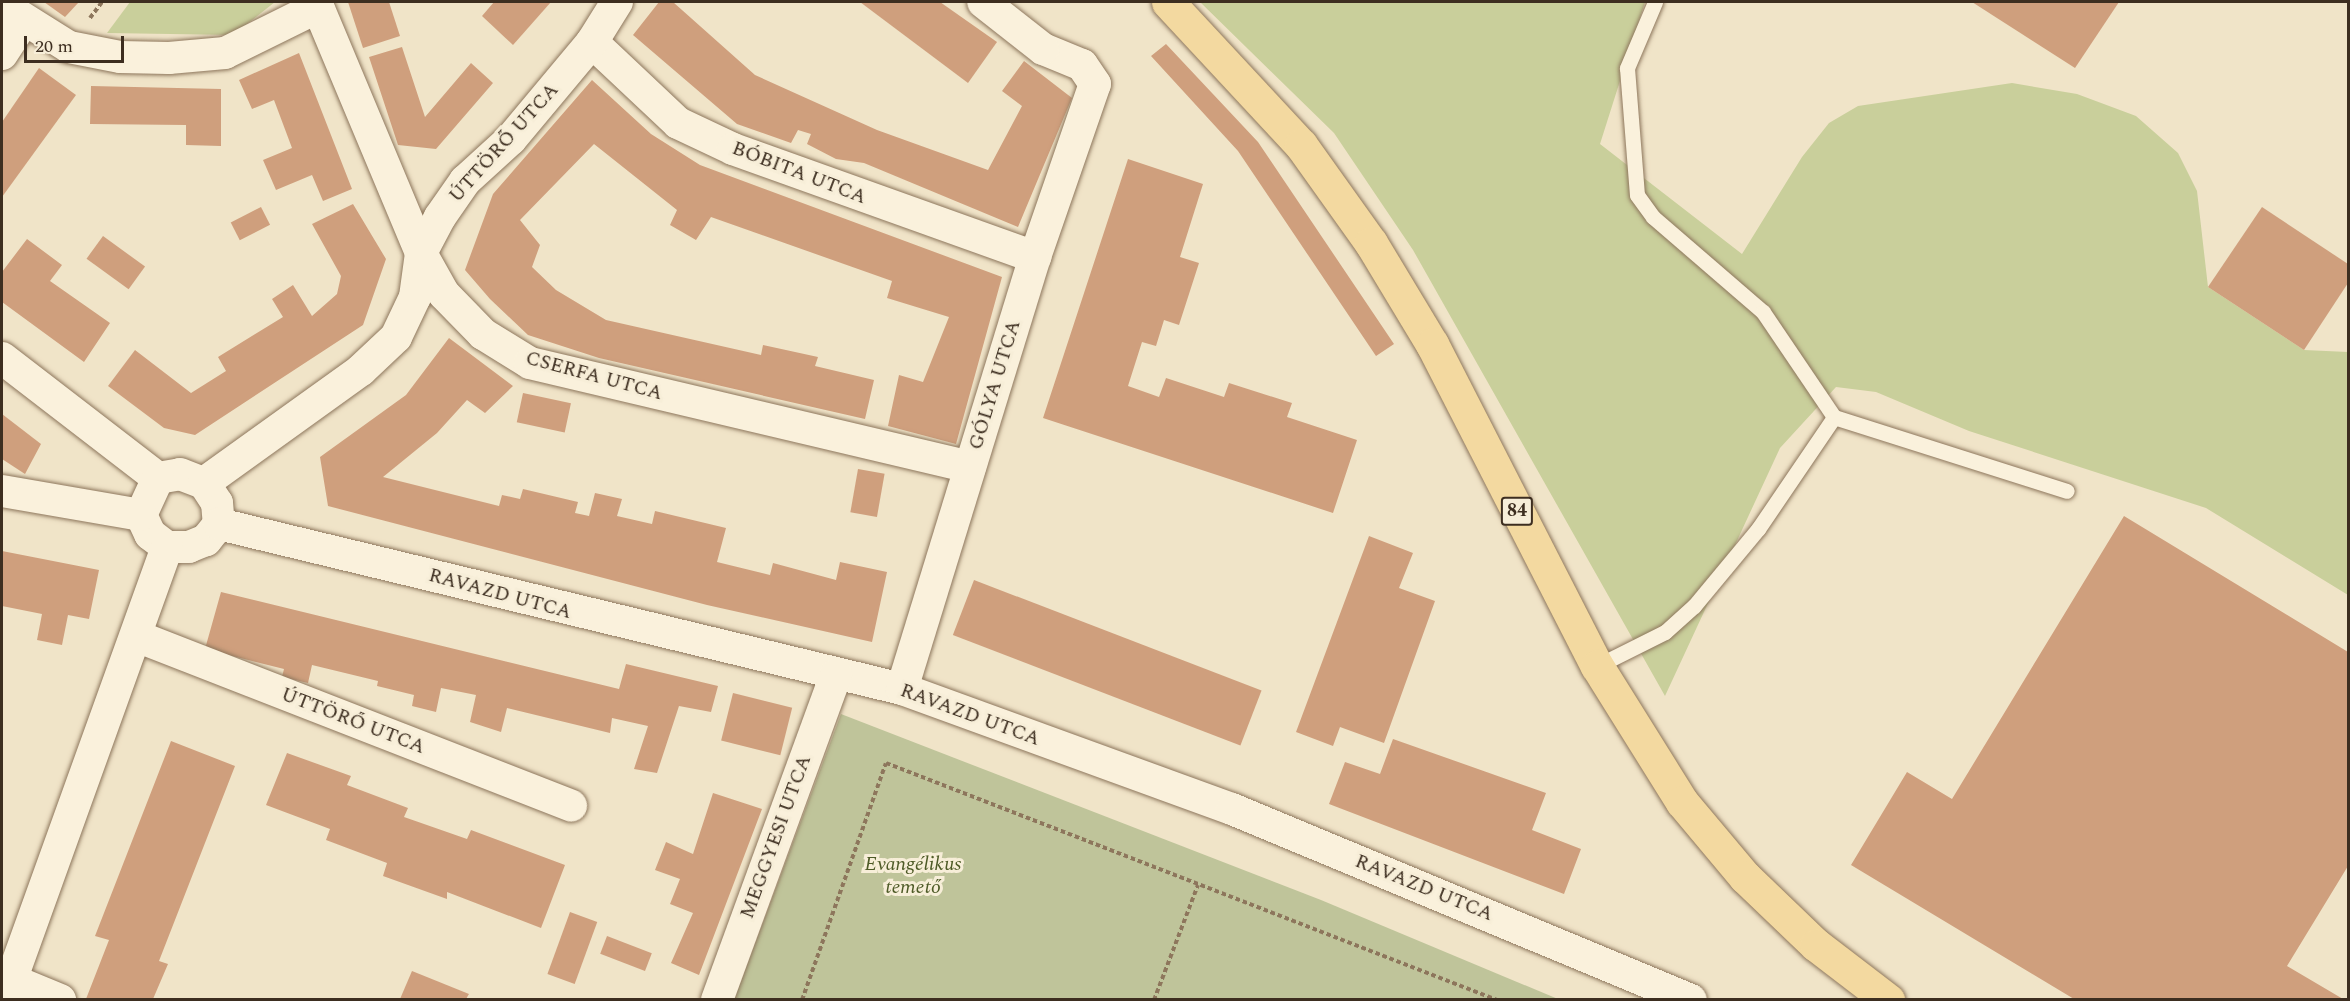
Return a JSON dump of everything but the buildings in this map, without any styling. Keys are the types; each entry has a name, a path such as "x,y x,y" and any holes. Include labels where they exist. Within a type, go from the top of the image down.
{"main road":[{"name":"84","path":"1168,2 1301,145 1371,243 1432,344 1597,666 1682,802 1745,878 1816,945 1888,999"}],"street":[{"name":"ÚTTÖRŐ UTCA","path":"204,483 361,370 396,337 415,297 421,253 465,181 511,139 592,42 617,2"},
{"name":"GÓLYA UTCA","path":"902,689 1035,257 1095,84 1082,64 1043,49 983,2"},
{"path":"2,54 12,13 69,47 120,57 169,58 225,53 317,4"},
{"name":"CSERFA UTCA","path":"317,4 421,253 444,294 483,334 530,363 970,467"},
{"name":"BÓBITA UTCA","path":"592,42 639,89 696,132 1035,257"},
{"path":"2,358 158,478 180,474 204,483 217,503 219,524 206,540 189,547 167,547 150,534 141,515"},
{"path":"141,515 158,478"},
{"path":"2,491 141,515"},
{"name":"RAVAZD UTCA","path":"219,524 902,689 1232,809 1691,999"},
{"path":"60,999 6,985 167,547"},
{"name":"ÚTTÖRŐ UTCA","path":"136,636 571,806"},
{"name":"MEGGYESI UTCA","path":"717,999 836,674"}],"lane":[{"path":"1654,2 1627,68 1637,195 1653,217 1763,312 1834,417 2067,492"},
{"path":"1597,666 1665,632 1694,606 1758,529 1834,417"}],"path":[{"path":"90,17 102,2"},
{"path":"802,999 886,763 1497,999"},
{"path":"1154,999 1198,885"}],"green space":[{"path":"130,2 275,2 233,35 107,33"},
{"path":"1200,2 1645,2 1600,144 1742,254 1802,157 1829,123 1858,106 2012,83 2077,94 2136,116 2178,153 2197,191 2208,287 2304,350 2348,352 2348,595 2206,508 1969,431 1876,392 1836,387 1780,448 1665,696 1413,250 1334,133"},
{"name":"Evangélikus temető","path":"841,714 1321,900 1558,999 734,1000"}]}
